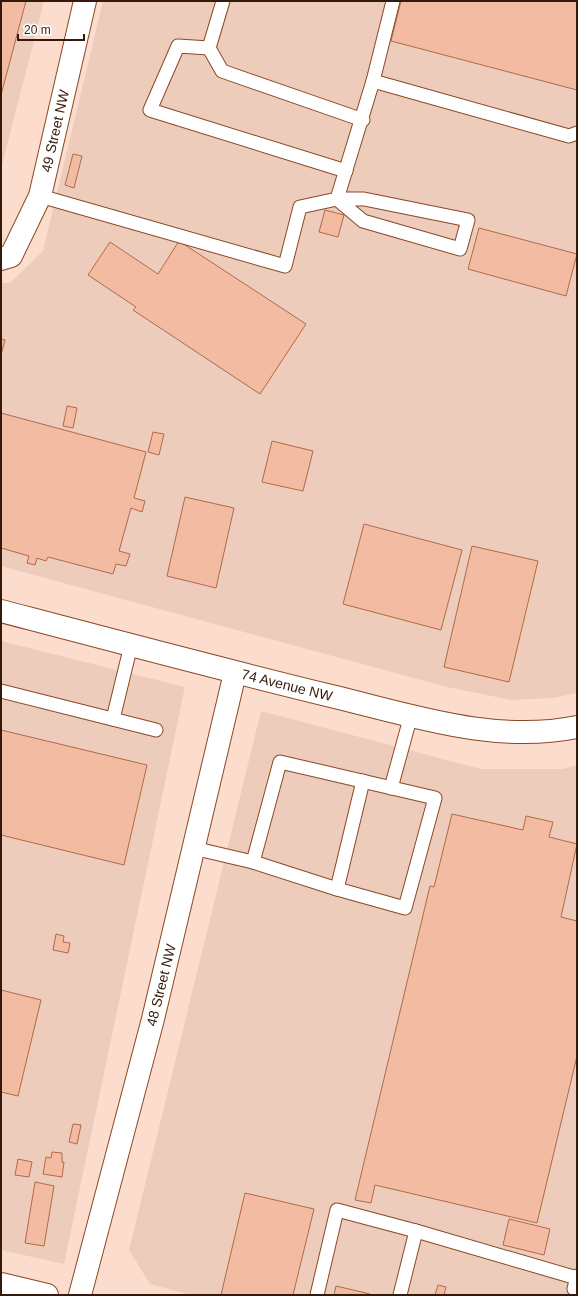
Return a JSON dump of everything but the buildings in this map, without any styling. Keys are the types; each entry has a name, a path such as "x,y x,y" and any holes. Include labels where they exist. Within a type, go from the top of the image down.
{"street":[{"name":"49 Street NW","path":"6,257 40,196 86,1"},
{"name":"74 Avenue NW","path":"1,611 235,673 411,715 484,730 524,733 577,727"},
{"name":"48 Street NW","path":"80,1295 153,1018 235,673"},
{"path":"1,1284 47,1295"}],"lane":[{"path":"223,1 209,48 222,71 363,120"},
{"path":"337,199 363,120 393,1"},
{"path":"209,48 178,46 150,110 346,171"},
{"path":"373,81 569,136 577,133"},
{"path":"40,196 285,266 300,207 337,199 364,198 468,220 460,250 363,221 337,199"},
{"path":"113,719 131,645"},
{"path":"1,691 156,730"},
{"path":"391,788 411,715"},
{"path":"193,848 253,862 337,889 405,908 435,798 280,762 253,862"},
{"path":"337,889 363,781"},
{"path":"317,1295 337,1210 577,1277 574,1289 577,1290"},
{"path":"400,1295 416,1231"}],"shaded area":[{"path":"1,1 44,1 1,169"},
{"path":"103,1 577,1 577,693 553,698 511,700 447,687 1,566 1,283 10,283 43,251"},
{"path":"1,641 185,687 64,1264 1,1250"},
{"path":"261,711 481,769 563,769 577,765 577,1295 191,1295 150,1284 129,1250"}]}
